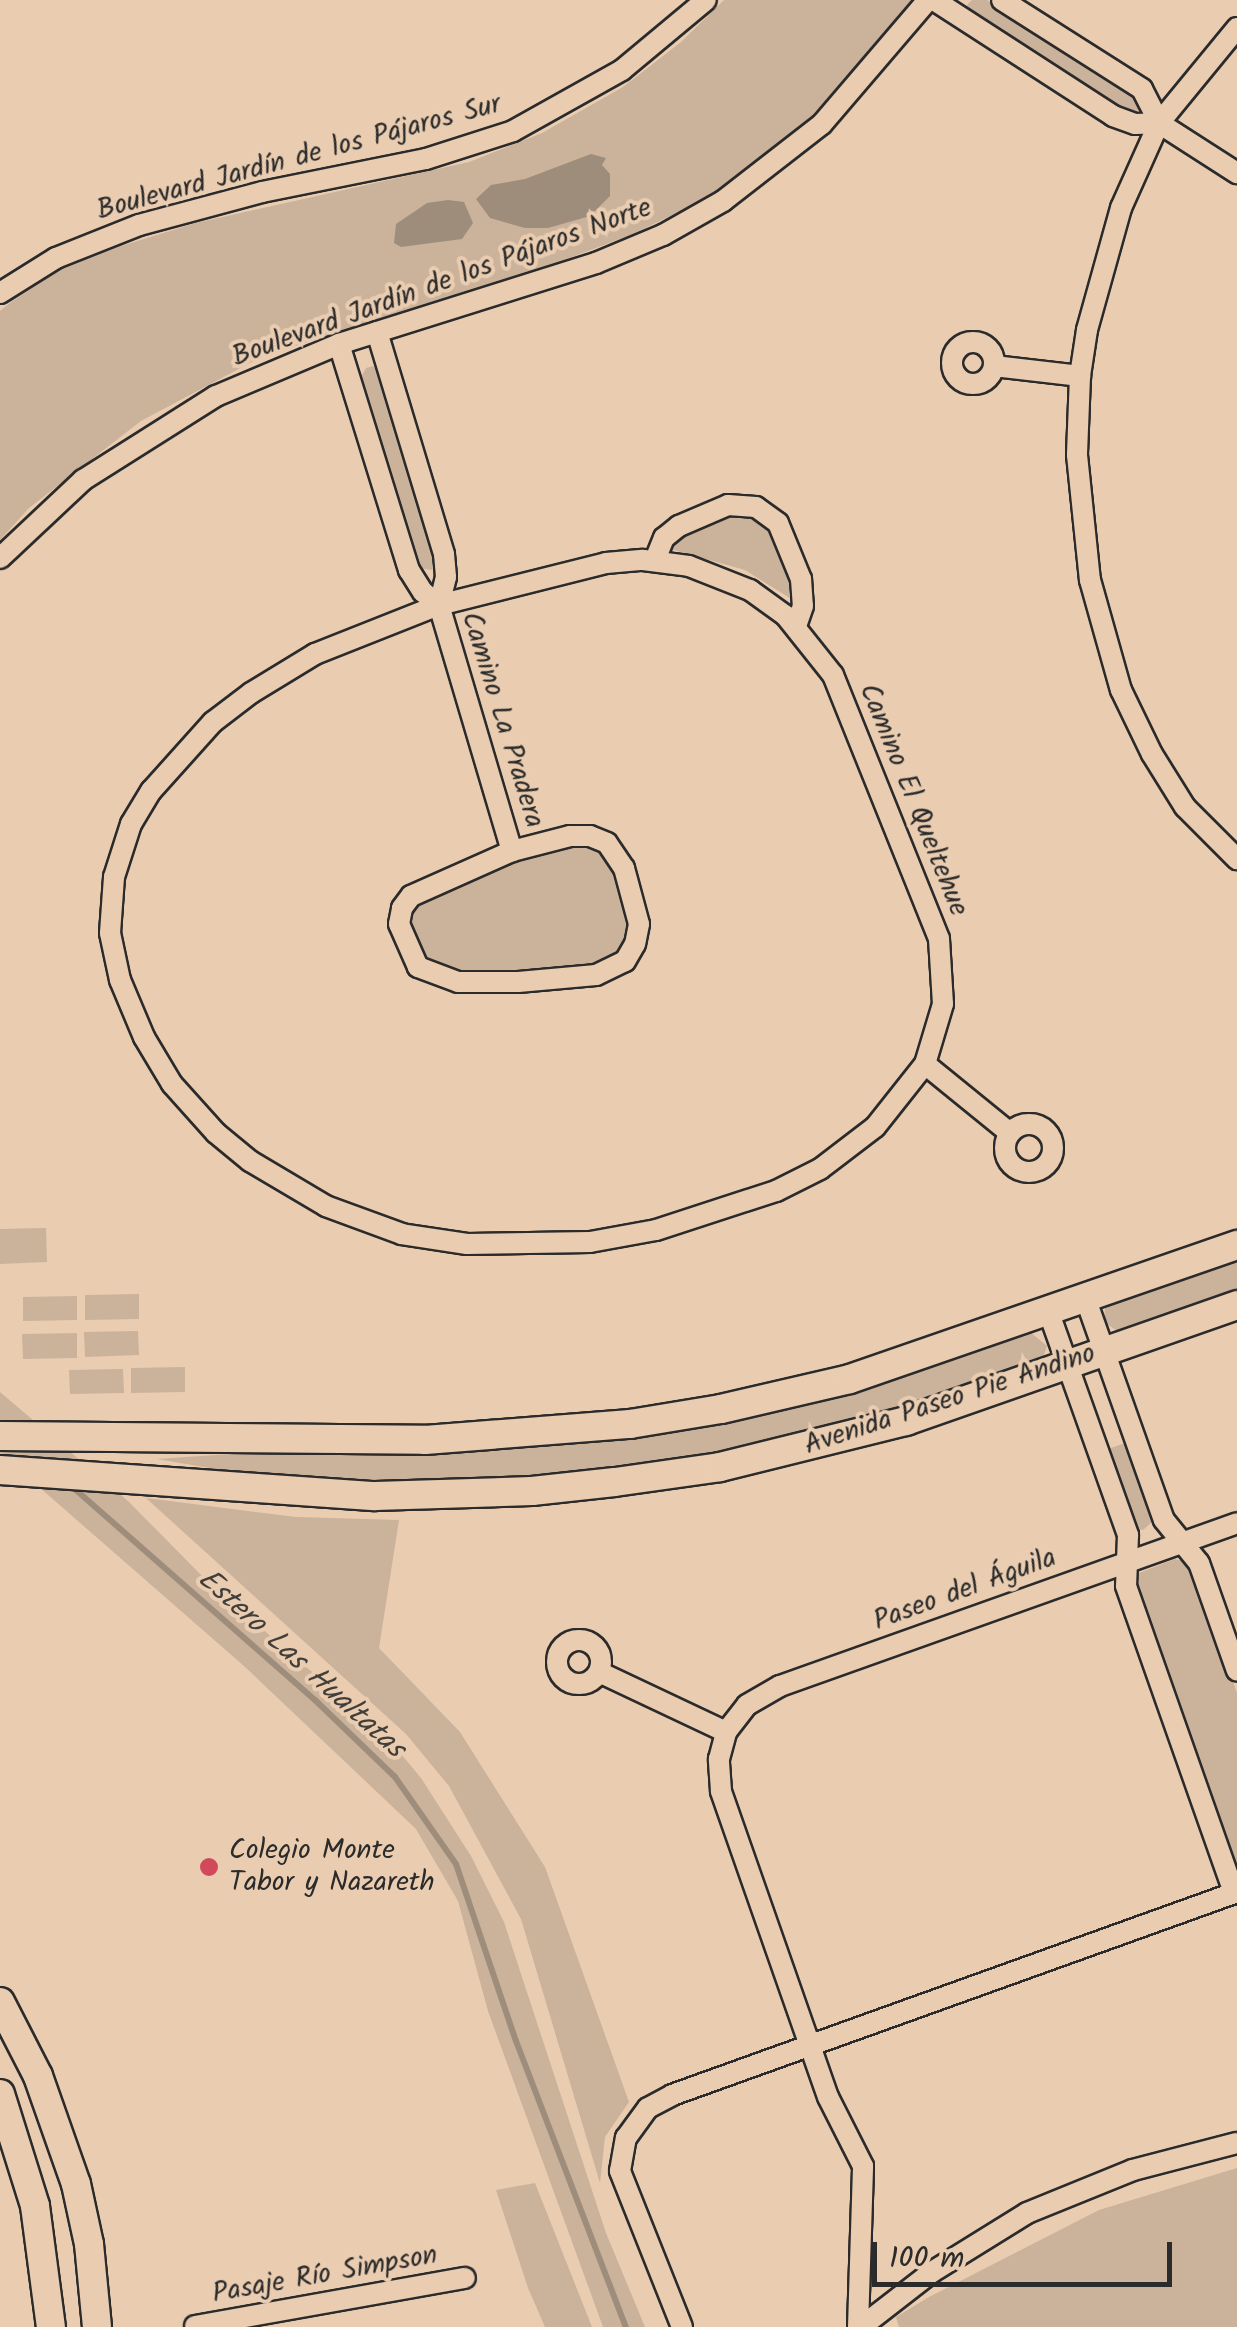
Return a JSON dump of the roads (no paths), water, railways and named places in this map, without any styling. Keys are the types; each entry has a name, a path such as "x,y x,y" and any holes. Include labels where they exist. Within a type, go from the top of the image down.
{"main road":[{"name":"Avenida Paseo Pie Andino","path":"0,1436 88,1440 425,1440 630,1424 722,1409 850,1379 1237,1246"},
{"name":"Avenida Paseo Pie Andino","path":"0,1470 123,1476 267,1492 374,1496 514,1492 615,1482 720,1467 830,1442 1237,1305"},
{"path":"0,2002 38,2076 76,2184 90,2244 97,2327"},
{"path":"0,2094 35,2206 51,2327"}],"street":[{"name":"Boulevard Jardín de los Pájaros Sur","path":"0,294 56,258 139,225 262,192 426,159 513,130 568,104 622,70 706,0"},
{"path":"931,0 1113,116 1135,124 1159,122"},
{"name":"Boulevard Jardín de los Pájaros Norte","path":"0,558 83,480 163,425 256,376 339,344 596,263 651,240 723,202 822,124 931,0"},
{"path":"1002,0 1142,89 1159,122 1237,173"},
{"path":"1237,28 1159,122 1108,244 1080,376 1079,495 1090,580 1108,654 1137,724 1170,784 1202,828 1237,859"},
{"name":"Camino La Pradera","path":"377,332 444,554 446,577 439,604 512,851"},
{"name":"Camino La Pradera","path":"339,344 409,570 422,592 439,604"},
{"path":"994,366 1080,376"},
{"path":"655,560 664,538 678,526 728,505 748,504 765,511 782,531 801,579 803,606 796,626"},
{"name":"Camino El Queltehue","path":"655,560 690,566 738,584 776,607 820,656 843,695 939,938 942,1004 925,1064 875,1127 799,1180 669,1226 590,1242 467,1244 377,1228 275,1177 216,1133 160,1065 126,999 115,964 111,899 117,861 131,824 182,753 241,700 332,646 439,604 606,564 655,560"},
{"path":"577,835 607,843 624,868 639,915 635,944 625,960 596,975 518,982 458,982 418,967 399,924 406,901 432,884 512,851 577,835"},
{"path":"925,1064 1010,1133"},
{"path":"1086,1300 1164,1520 1199,1563 1237,1671"},
{"path":"682,2327 622,2178 626,2138 639,2117 659,2100 1236,1892 1126,1586 1128,1536 1049,1313"},
{"name":"Paseo del Águila","path":"726,1732 747,1705 780,1686 1237,1522"},
{"path":"599,1672 726,1732 720,1760 721,1791 809,2046 866,2179 860,2327"},
{"path":"860,2327 932,2272 1027,2213 1133,2170 1237,2143"},
{"name":"Pasaje Río Simpson","path":"195,2326 297,2318 465,2278"}],"waterway":[{"name":"Estero Las Hualtatas","path":"68,1483 315,1700 395,1777 456,1864 516,2041 626,2327"}],"place":[{"name":"Colegio Monte Tabor y Nazareth","path":"209,1867"}]}
